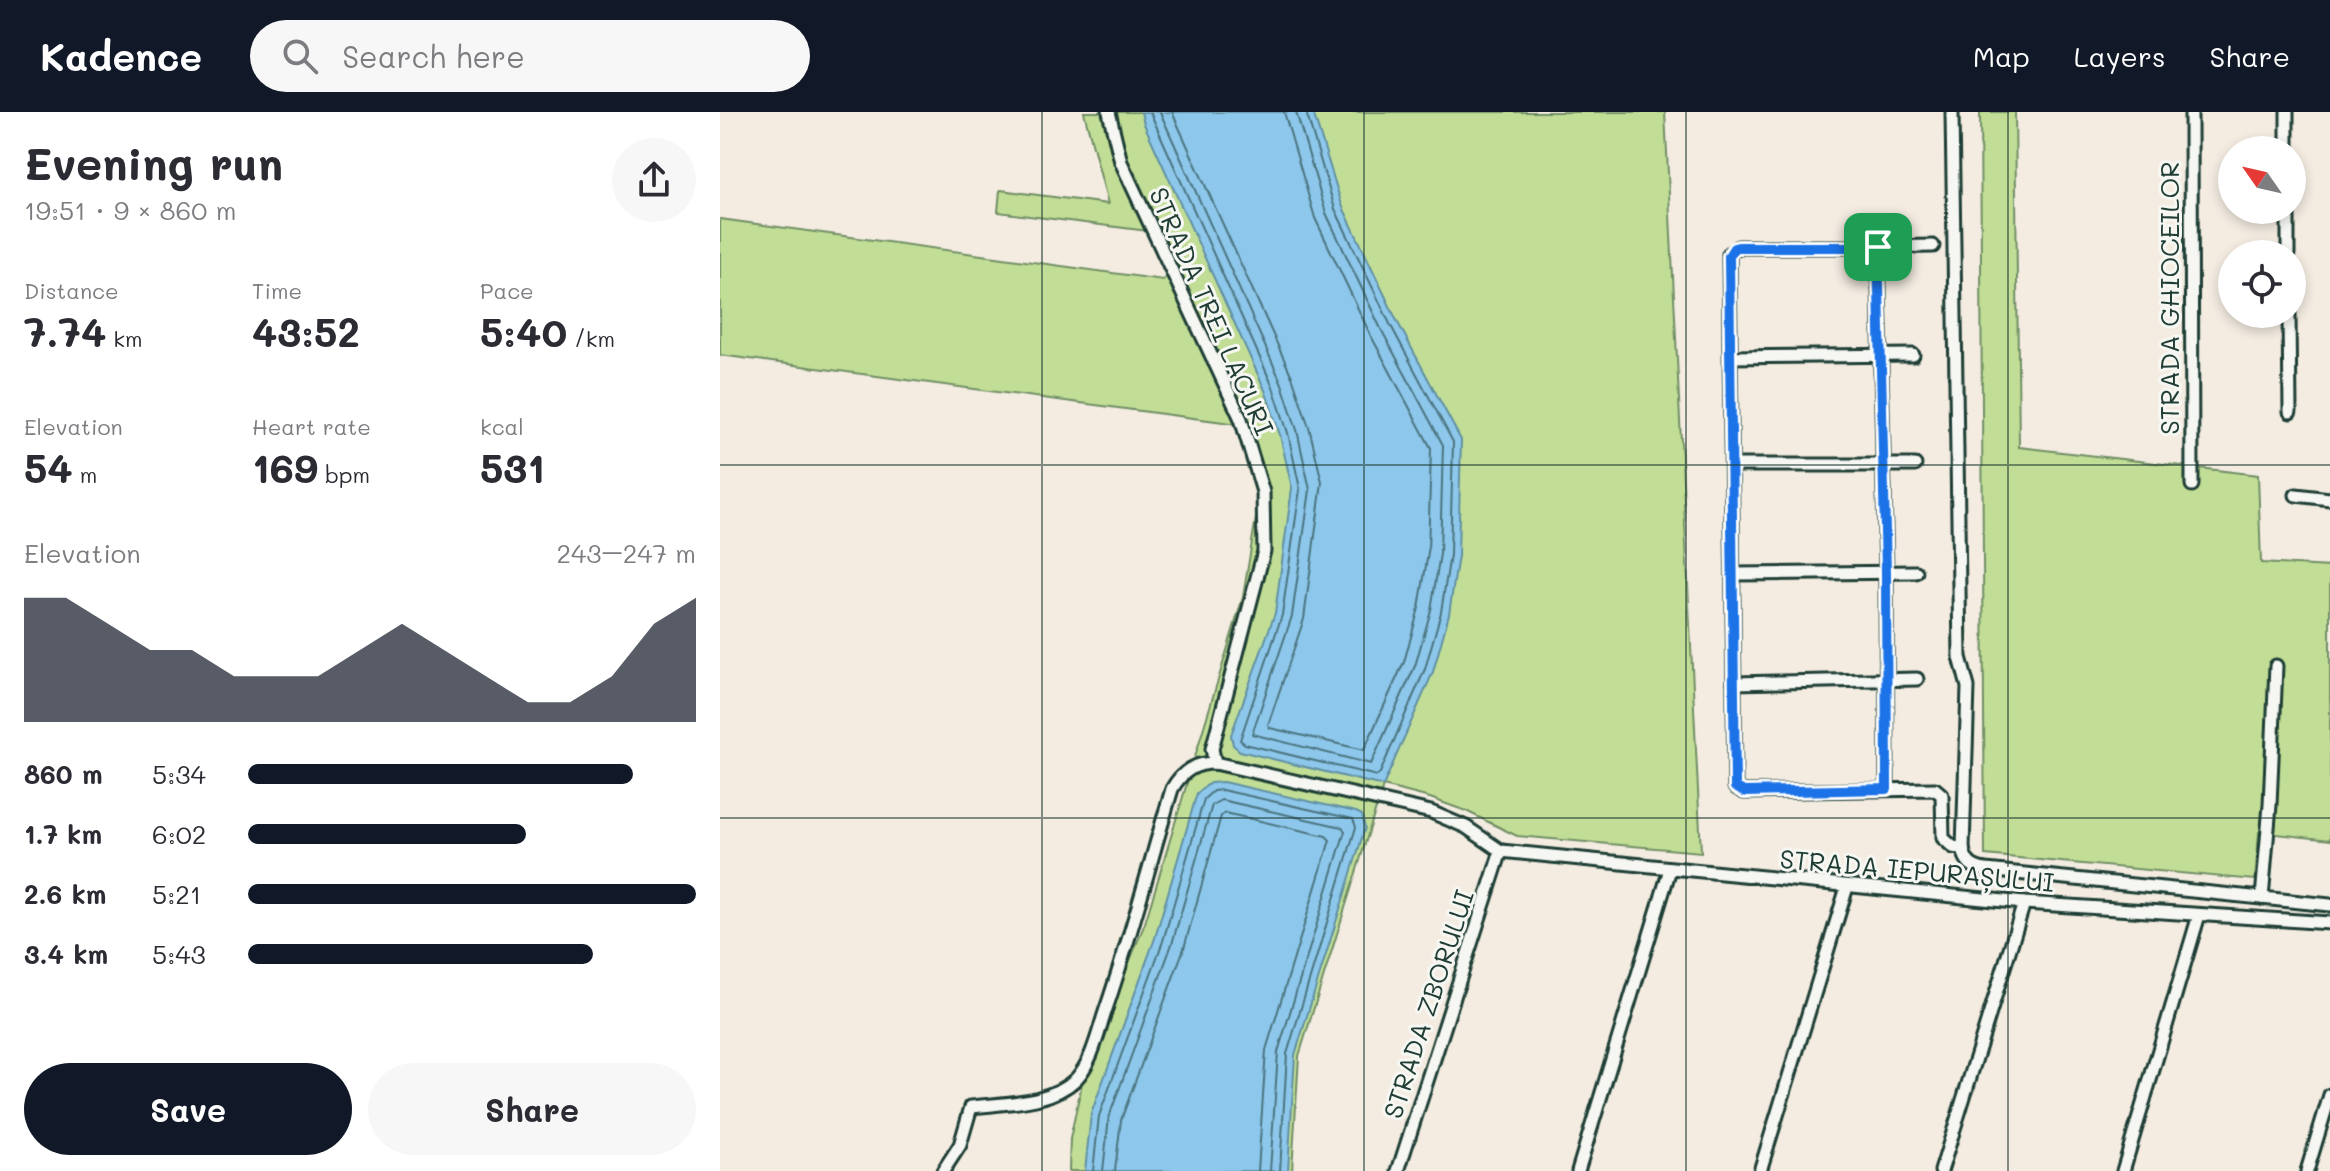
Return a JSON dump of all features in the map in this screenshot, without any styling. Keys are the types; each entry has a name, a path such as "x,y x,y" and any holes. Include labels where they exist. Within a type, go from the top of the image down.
{"street":[{"name":"STRADA TREI LACURI","path":"1109,112 1121,162 1241,419 1263,492 1264,551 1212,749 1215,763"},
{"path":"1952,112 1960,657 1968,687 1964,854"},
{"name":"STRADA GHIOCEILOR","path":"2191,112 2192,485"},
{"path":"2287,112 2287,136"},
{"path":"1933,246 1734,248 1729,256 1735,787 1741,792 1939,790 1942,795 1943,838 1964,854"},
{"path":"1878,247 1886,572 1887,789"},
{"path":"2289,328 2290,412"},
{"path":"1731,357 1913,355"},
{"path":"1733,465 1915,465"},
{"path":"2296,495 2330,499"},
{"path":"1734,574 1916,572"},
{"path":"2262,898 2276,666"},
{"path":"1734,683 1917,679"},
{"path":"943,1171 960,1145 971,1107 1038,1098 1062,1089 1077,1077 1089,1057 1115,985 1172,789 1186,770 1215,763 1431,812 1466,827 1501,851"},
{"name":"STRADA IEPURAȘULUI","path":"1501,851 2024,903 2330,923"},
{"name":"STRADA ZBORULUI","path":"1398,1171 1501,851"},
{"name":"STRADA IEPURAȘULUI","path":"1964,854 1975,868 1986,870 2330,905"},
{"path":"1578,1171 1670,869"},
{"path":"1760,1171 1847,887"},
{"path":"1941,1171 2024,903"},
{"path":"2123,1171 2199,915"},
{"path":"2307,1171 2330,1095"}],"green space":[{"path":"1084,112 1665,112 1701,852 1517,836 1466,811 1383,786 1299,1056 1292,1171 1069,1171 1070,1139 1083,1078 1145,923 1243,597 1260,493 1238,424 720,355 720,219 1163,280 1169,273 1148,231 998,212 1000,190 1108,204"},
{"path":"1980,112 2015,112 2019,447 2258,475 2261,563 2330,567 2330,840 2259,832 2255,880 1985,855"}],"water":[{"path":"1141,112 1313,112 1342,205 1397,321 1461,440 1458,556 1449,614 1433,672 1383,786 1240,751 1233,745 1231,735 1275,613 1292,488 1280,435 1265,390"},
{"path":"1223,782 1356,812 1362,815 1365,828 1295,1055 1288,1171 1085,1171 1091,1114 1155,938 1197,793 1210,783"}],"route":[{"path":"1738,247 1878,247 1886,572 1887,789 1741,792 1735,787 1729,254 1738,247"}]}
